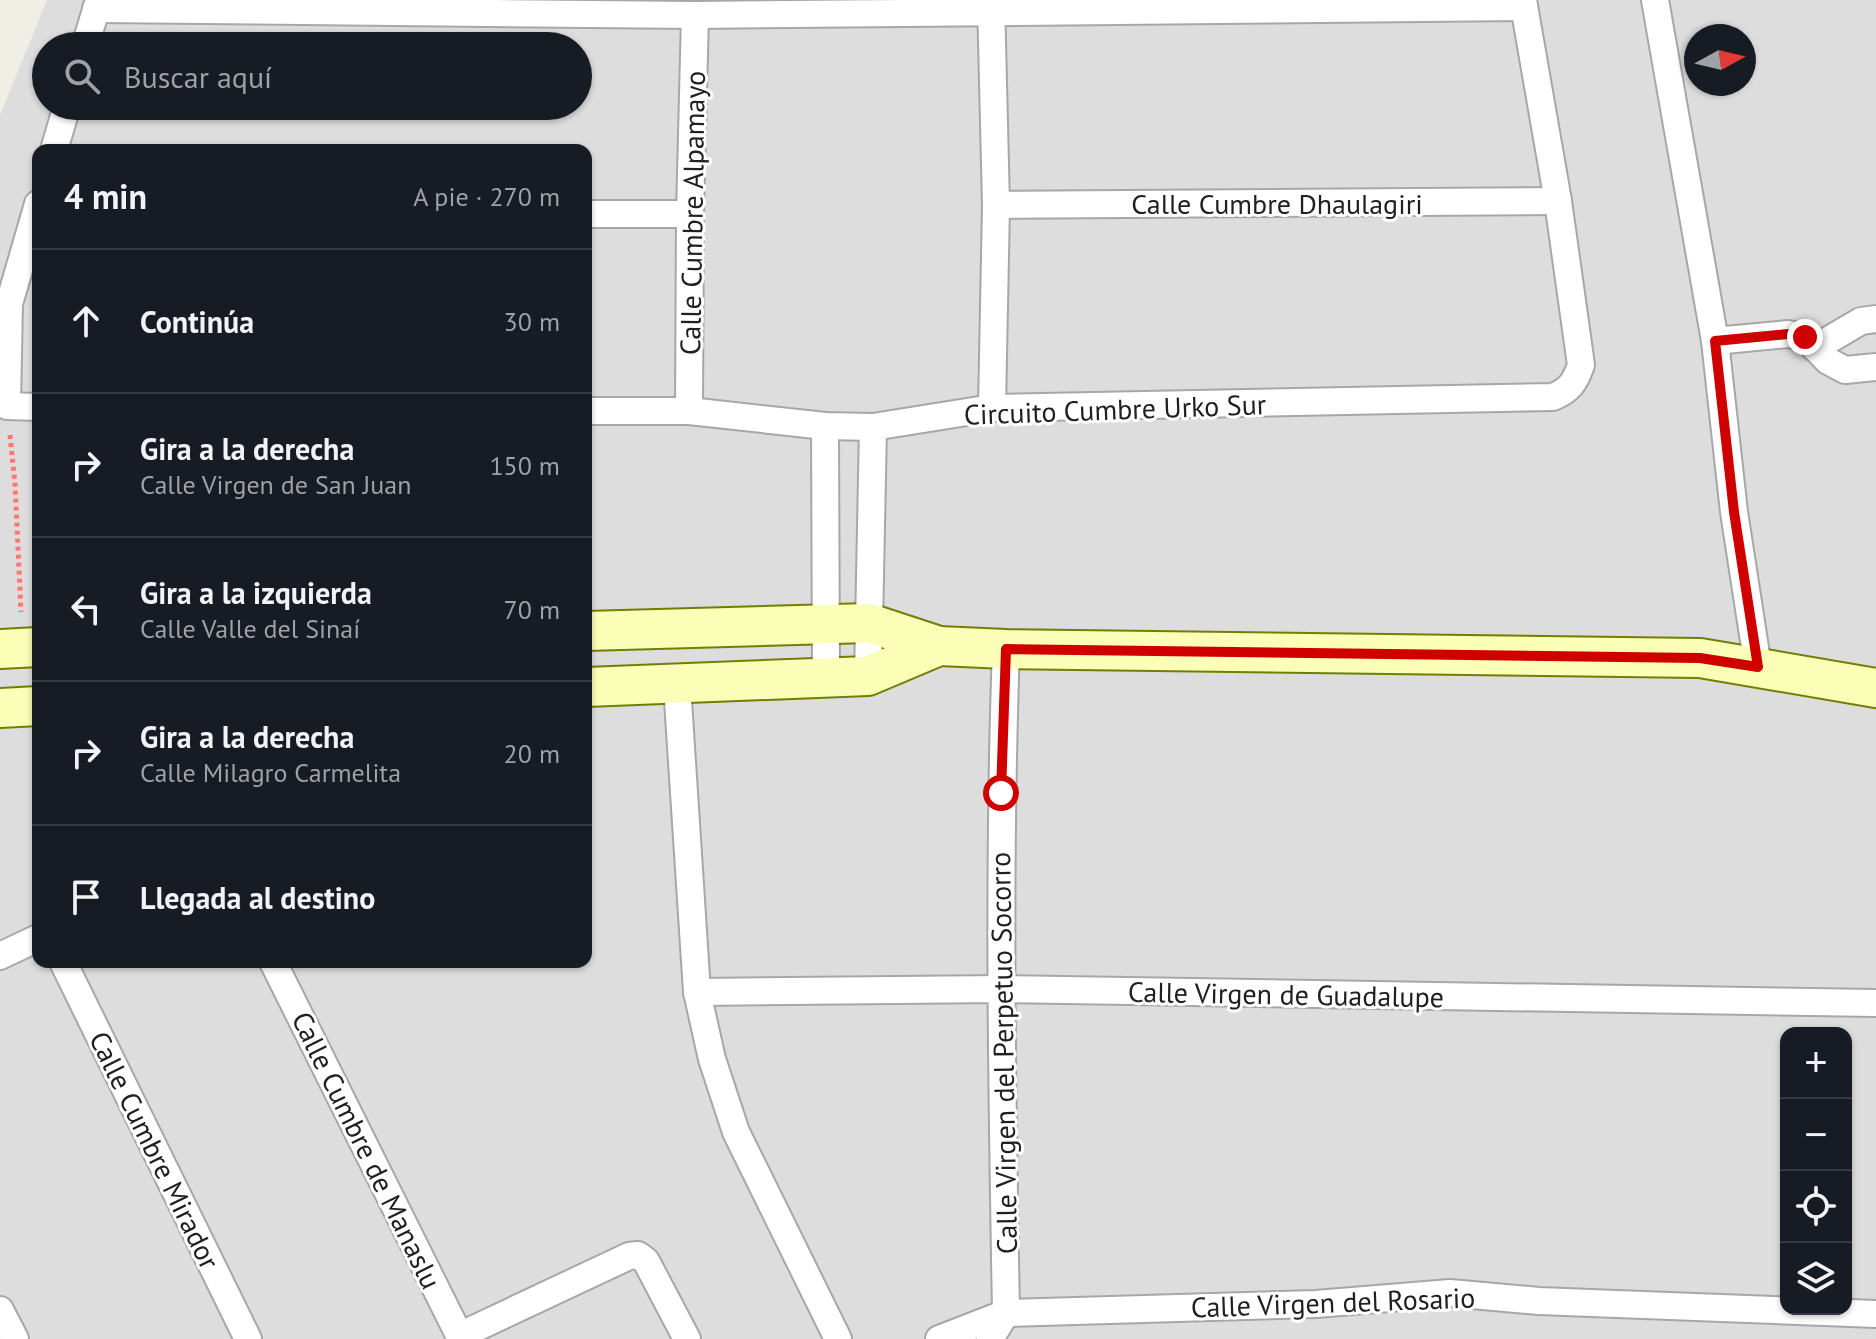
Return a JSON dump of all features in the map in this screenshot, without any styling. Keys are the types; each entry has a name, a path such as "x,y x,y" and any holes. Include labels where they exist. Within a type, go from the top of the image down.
{"street":[{"path":"1655,0 1715,341 1734,512 1758,667"},
{"path":"89,32 97,4 695,15 992,5 1524,4 1558,201"},
{"path":"992,5 996,205 992,408"},
{"name":"Calle Cumbre Alpamayo","path":"689,411 695,15"},
{"path":"56,144 63,120"},
{"name":"Calle Cumbre Dhaulagiri","path":"996,205 1558,201"},
{"name":"Circuito Cumbre Urko Sur","path":"592,411 689,411 825,426 873,427 992,408 1553,397 1565,392 1575,382 1581,365 1558,201"},
{"path":"592,214 690,214"},
{"path":"32,228 9,304 7,406 32,407"},
{"path":"1815,348 1861,321 1876,319"},
{"path":"1715,341 1788,334 1805,337 1828,361 1845,370 1876,367"},
{"path":"825,426 826,678"},
{"path":"868,676 873,427"},
{"path":"592,631 869,623 939,646 1006,649 1700,658 1876,688"},
{"path":"592,687 868,676 939,646"},
{"name":"Calle Virgen del Perpetuo Socorro","path":"1006,649 1001,793 1006,1313"},
{"path":"677,685 697,992 712,1059 736,1132 838,1339"},
{"path":"0,708 32,706"},
{"path":"0,956 32,941"},
{"name":"Calle Cumbre Mirador","path":"66,968 248,1339"},
{"name":"Calle Cumbre de Manaslu","path":"276,968 460,1337"},
{"name":"Calle Virgen de Guadalupe","path":"697,992 1001,989 1876,1003"},
{"path":"460,1337 629,1256 638,1255 646,1261 687,1339"},
{"name":"Calle Virgen del Rosario","path":"939,1339 1006,1313 1316,1304 1450,1293 1539,1301 1876,1314"},
{"path":"0,1310 15,1339"},
{"path":"990,1339 1006,1313"}],"path":[{"path":"7,406 15,484 20,647"}],"shaded area":[{"path":"47,0 1876,0 1876,1339 0,1339 0,115 32,37 32,120 592,120 592,32 34,32"}],"route":[{"path":"1001,793 1006,649 1700,658 1758,667 1734,512 1715,341 1788,334 1805,337"}]}
